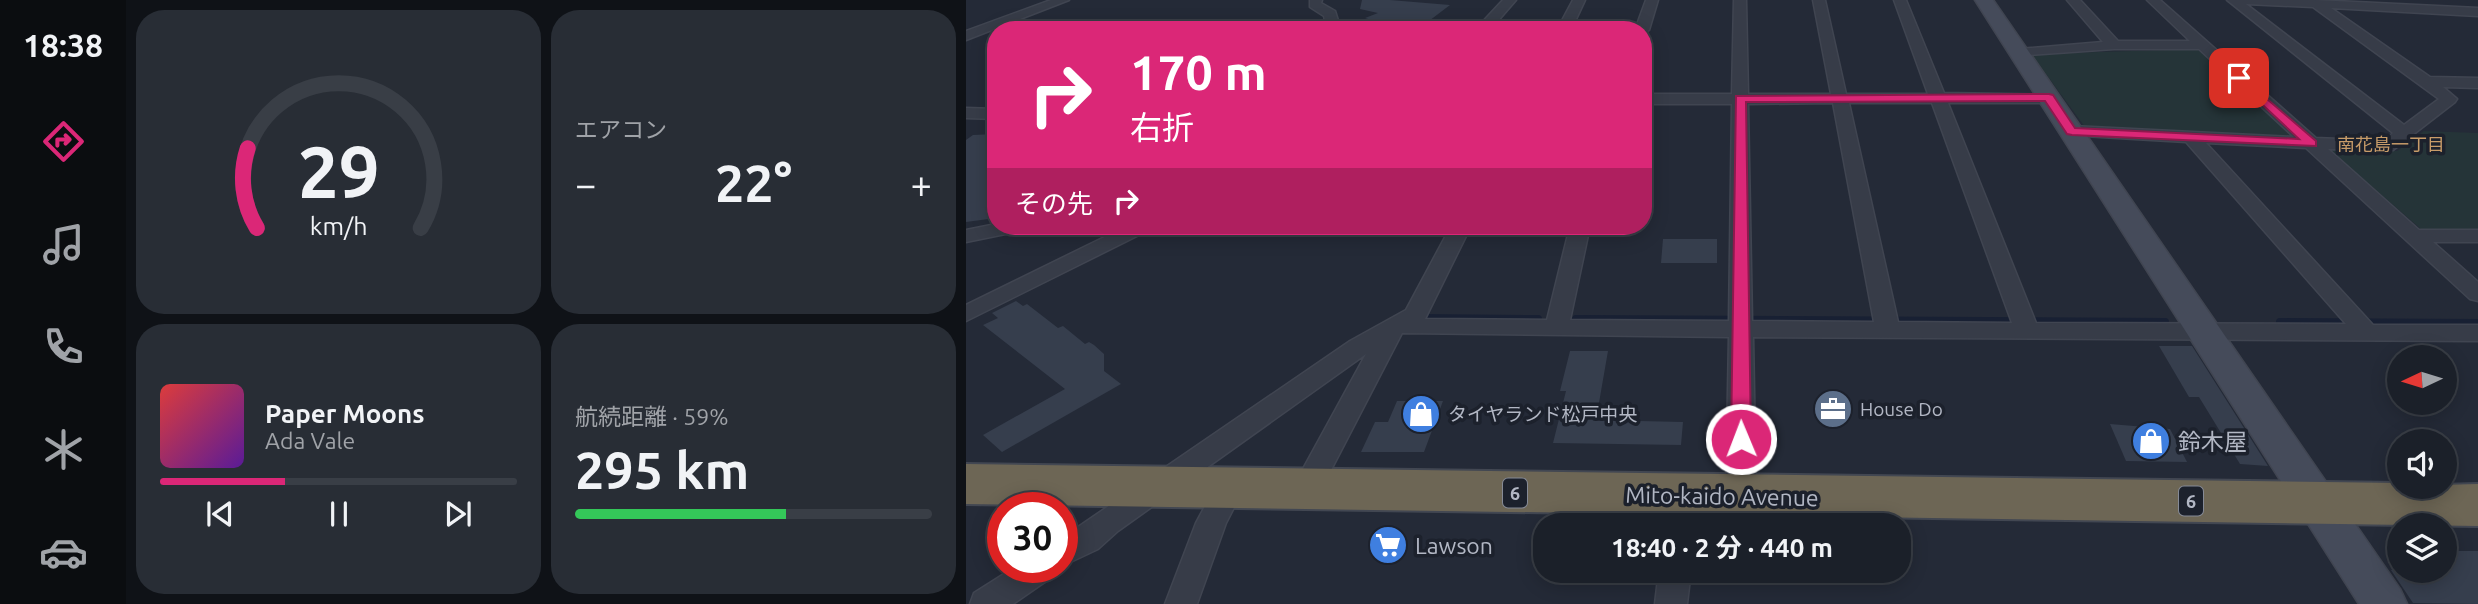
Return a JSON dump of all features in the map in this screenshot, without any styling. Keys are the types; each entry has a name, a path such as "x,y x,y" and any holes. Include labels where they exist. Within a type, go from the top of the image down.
{"highway":[{"name":"Mito-kaido Avenue","path":"966,484 1307,489 1681,510 1741,496 2478,505"}],"street":[{"path":"1006,21 1063,0"},
{"path":"1316,0 1314,4 1330,14 1332,21"},
{"path":"1490,21 1510,0"},
{"path":"1568,21 1579,0"},
{"path":"1645,21 1652,0"},
{"path":"1740,0 1741,496"},
{"path":"1819,0 1888,331"},
{"path":"1900,0 2027,331"},
{"path":"1984,0 2384,604"},
{"path":"2073,0 2113,45"},
{"path":"2153,0 2478,294"},
{"path":"2233,0 2402,132"},
{"path":"2240,0 2478,12"},
{"path":"2447,0 2478,23"},
{"path":"2072,131 2387,146 2449,99 2316,4"},
{"path":"966,36 987,28"},
{"path":"2019,53 2113,45 2203,46"},
{"path":"2426,82 2478,83"},
{"path":"1652,99 2049,98"},
{"path":"966,113 987,114"},
{"path":"2192,138 2367,332"},
{"path":"966,235 987,229"},
{"path":"966,235 987,231"},
{"path":"966,314 1124,235"},
{"path":"1456,235 1409,327 2478,333"},
{"path":"1557,327 1578,235"},
{"path":"2414,236 2478,236"},
{"path":"1078,545 1107,522 1359,347 1415,315"},
{"path":"1307,489 1391,330"},
{"path":"1181,604 1211,523 1229,488"},
{"path":"986,604 1017,583"},
{"path":"1671,604 1673,583"}],"shaded area":[{"path":"2197,49 2299,138 2085,127 2031,54"},
{"path":"2424,131 2478,133 2478,229 2421,229 2328,149 2397,151"}],"building":[{"path":"1362,0 1450,5 1429,21 1374,21 1365,18 1378,13 1360,9"},
{"path":"987,134 987,219 966,222 966,140 973,135"},
{"path":"1663,239 1717,239 1717,263 1661,263"},
{"path":"1016,301 1023,306 1027,304 1058,328 1063,326 1085,344 1089,342 1094,345 1104,354 1104,371 1121,384 1002,452 983,435 1065,389 983,325 998,318 992,313"},
{"path":"2159,346 2192,346 2268,466 2240,464 2199,397 2189,397"},
{"path":"1570,351 1608,351 1596,420 1683,422 1681,445 1553,443 1566,391 1560,391"},
{"path":"1397,401 1443,401 1424,452 1361,452 1375,422 1388,422"},
{"path":"2110,424 2170,429 2187,462 2126,461"},
{"path":"2457,551 2478,551 2478,604 2413,603 2400,583 2457,583"}],"waterway":[{"path":"1418,318 1538,319"},
{"path":"1576,319 2165,322"},
{"path":"2280,322 2478,323"}],"place":[{"name":"House Do","path":"1833,409"},
{"name":"タイヤランド松戸中央","path":"1421,414"},
{"name":"鈴木屋","path":"2151,441"},
{"name":"Lawson","path":"1388,545"}],"district":[{"name":"南花島一丁目","path":"2391,144"}],"route":[{"path":"1741,439 1740,99 2049,98 2072,131 2311,143 2239,78"}]}
